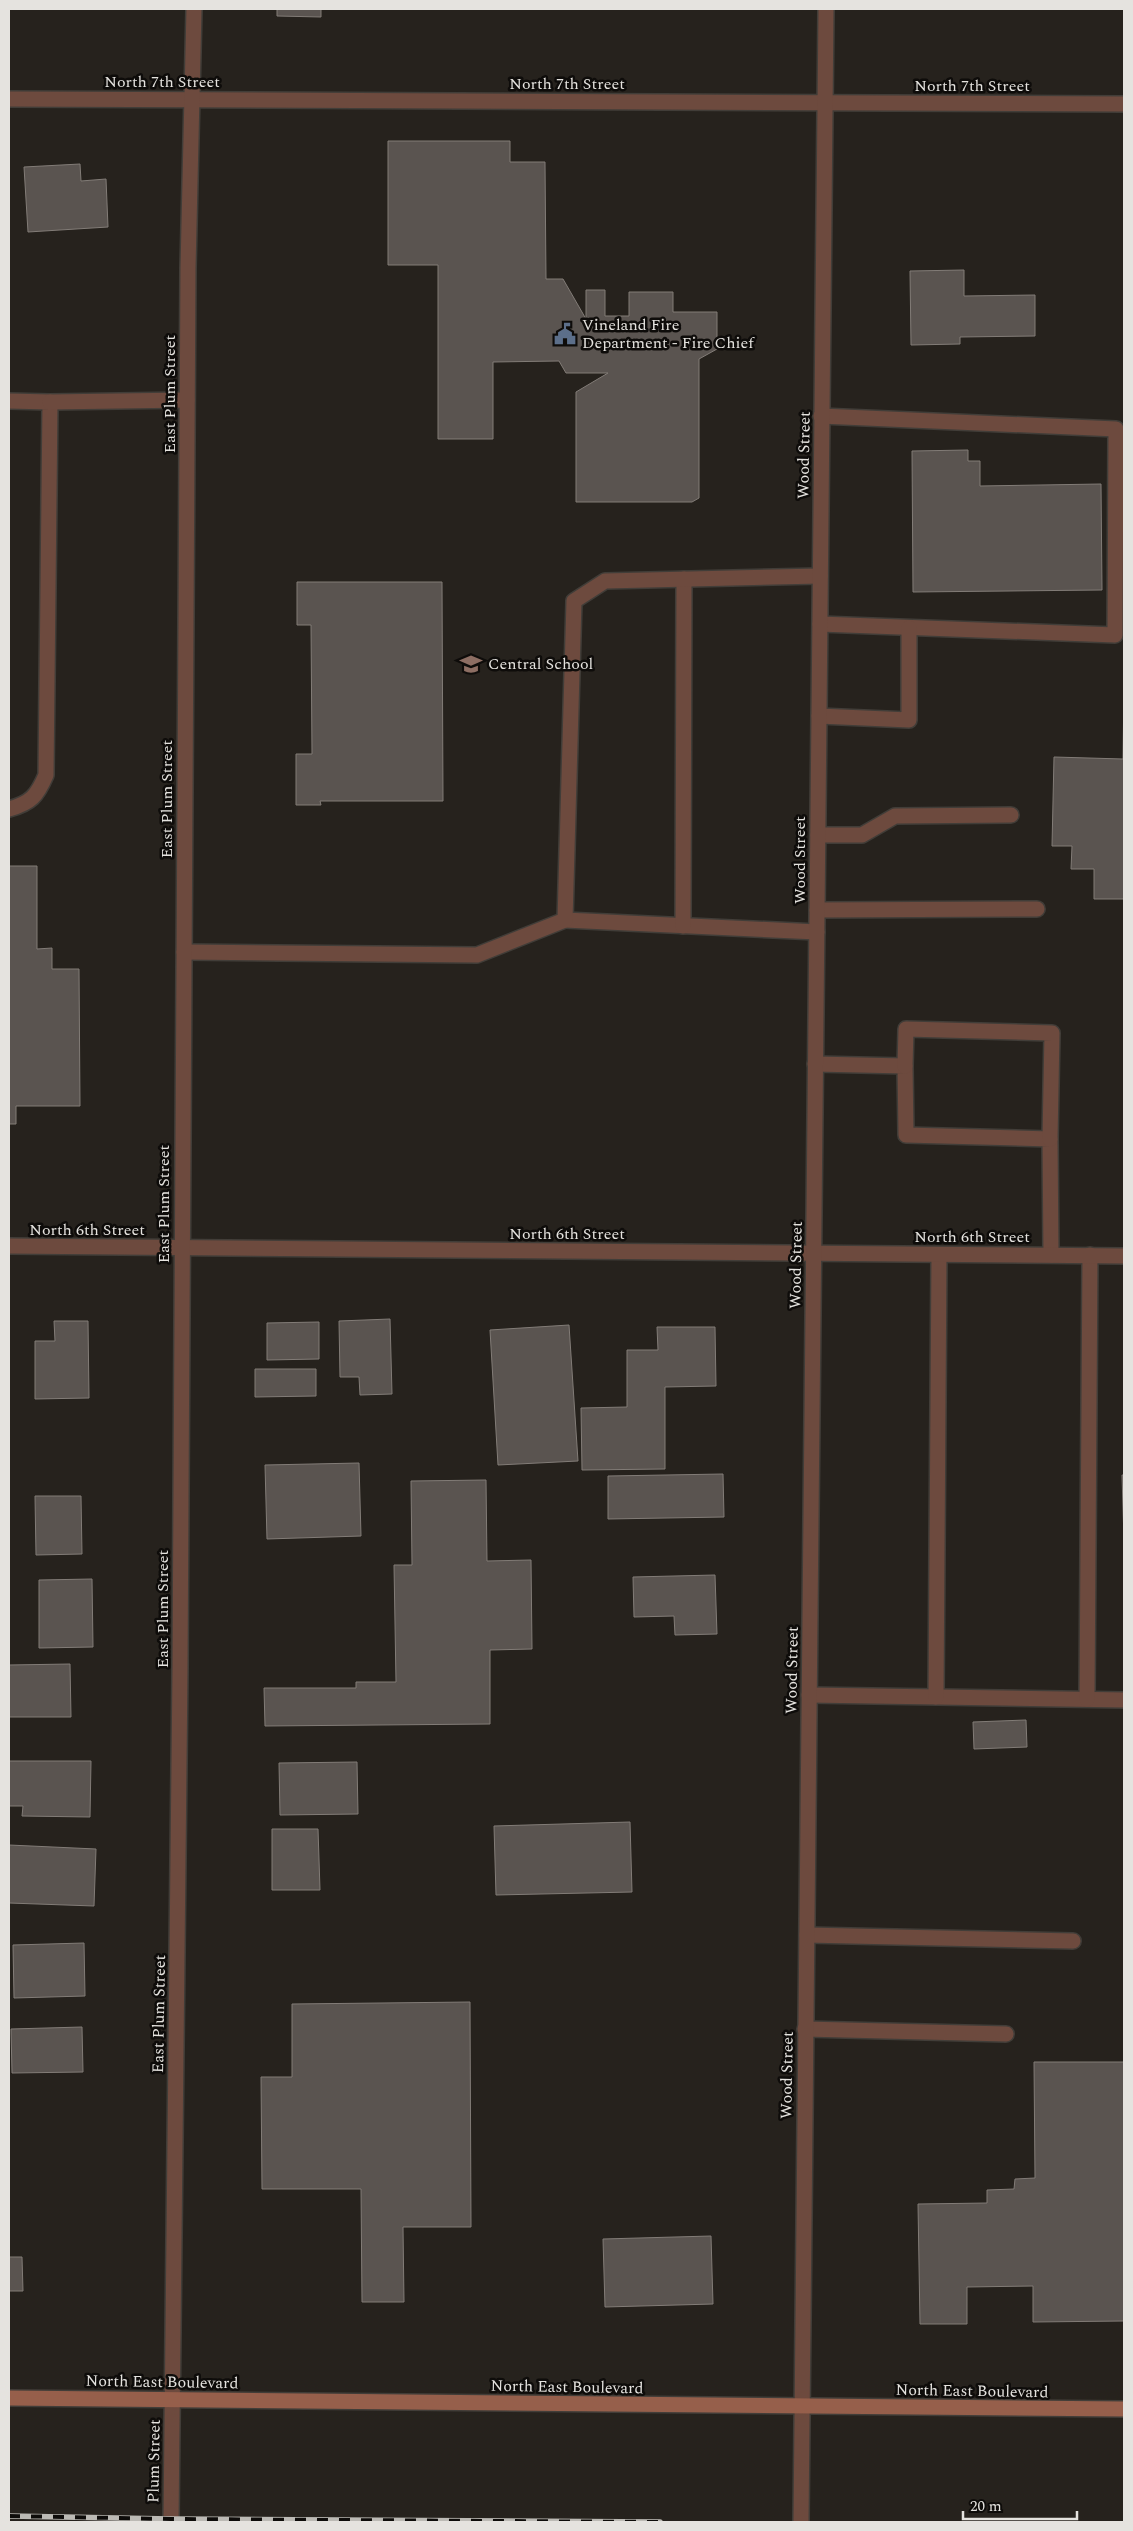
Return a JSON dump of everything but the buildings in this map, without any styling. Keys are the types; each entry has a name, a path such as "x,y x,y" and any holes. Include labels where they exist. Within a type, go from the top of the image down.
{"main road":[{"name":"North East Boulevard","path":"9,2398 1124,2409"}],"street":[{"name":"East Plum Street","path":"172,2400 180,1669 187,400 194,9"},
{"name":"Wood Street","path":"801,2522 826,9"},
{"name":"North 7th Street","path":"9,99 1124,104"},
{"path":"9,401 187,400"},
{"path":"9,809 24,806 38,794 46,775 50,402"},
{"path":"820,624 1115,635 1116,429 822,416"},
{"path":"565,920 574,601 605,581 820,576"},
{"path":"683,926 684,579"},
{"path":"819,716 909,720 909,628"},
{"path":"818,835 862,835 895,816 1011,815"},
{"path":"817,910 1037,910"},
{"path":"184,952 477,955 565,920 817,932"},
{"path":"1050,1138 906,1135 906,1030 1052,1033 1050,1255"},
{"path":"815,1064 905,1066"},
{"name":"North 6th Street","path":"9,1246 1124,1256"},
{"path":"936,1697 939,1255"},
{"path":"1087,1700 1090,1255"},
{"path":"809,1696 1124,1700"},
{"path":"807,1935 1073,1941"},
{"path":"805,2029 1006,2034"},
{"name":"Plum Street","path":"171,2522 172,2400"}],"railway":[{"path":"9,2516 171,2519 660,2522"}],"place":[{"name":"Vineland Fire Department - Fire Chief","path":"565,334"},
{"name":"Central School","path":"471,664"}]}
